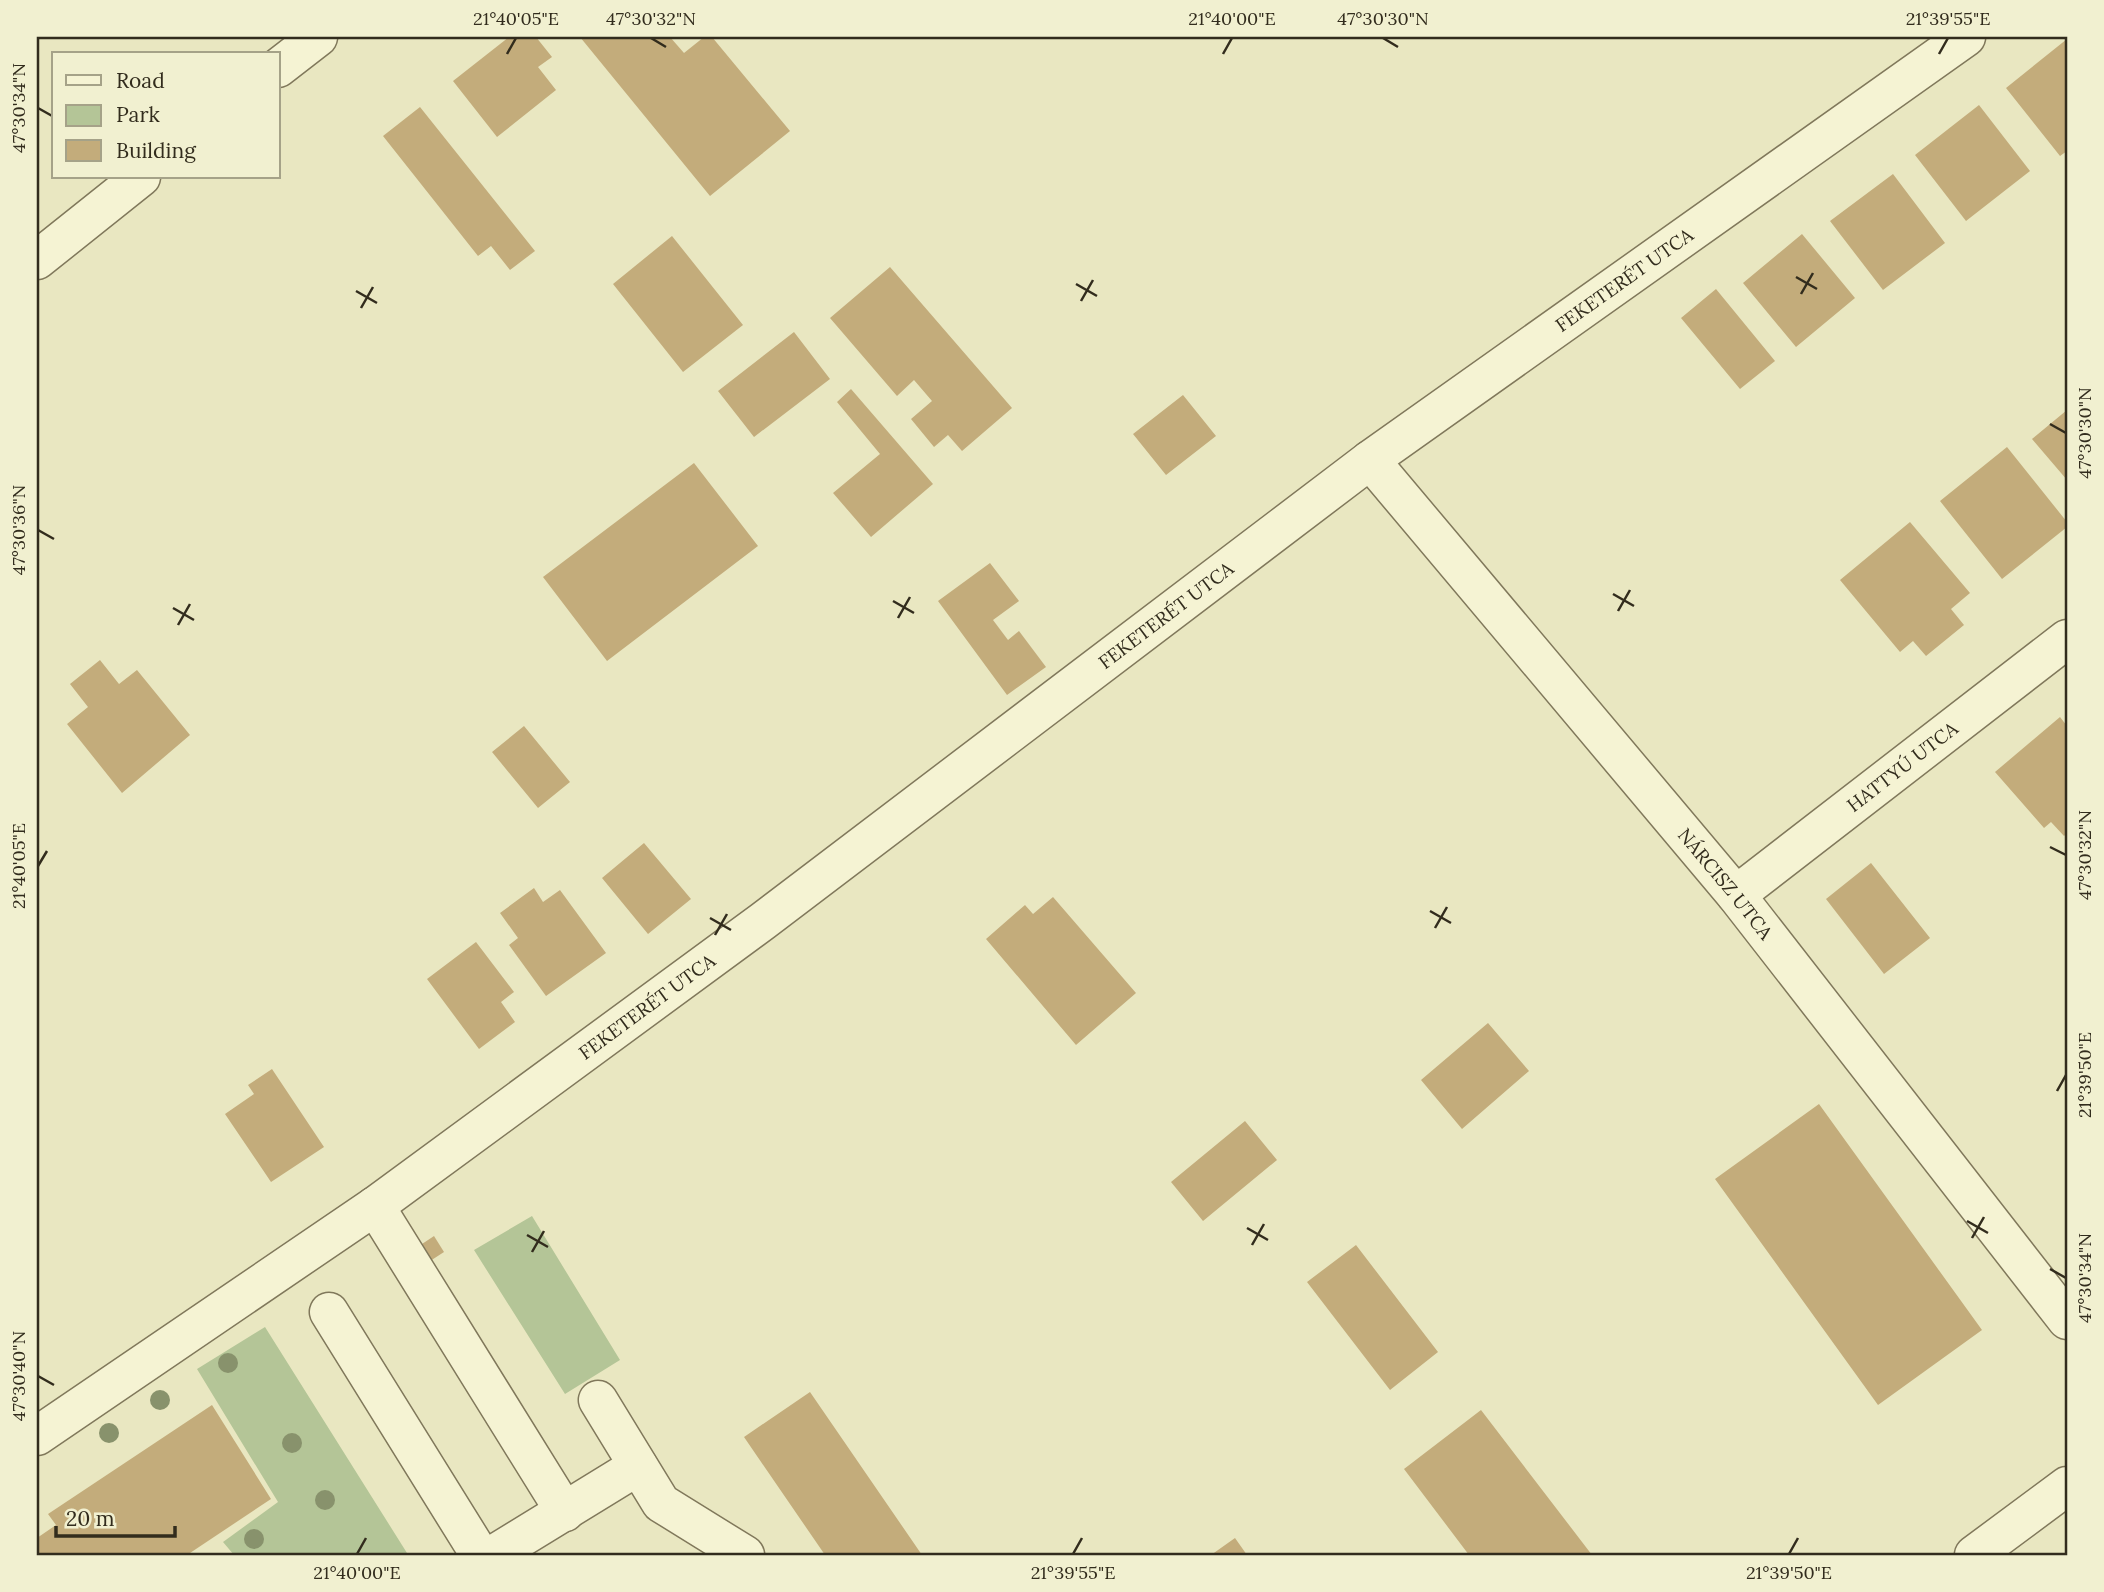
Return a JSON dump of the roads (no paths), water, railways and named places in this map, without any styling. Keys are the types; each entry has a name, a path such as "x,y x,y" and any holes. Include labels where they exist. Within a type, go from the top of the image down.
{"street":[{"path":"280,66 318,37"},
{"name":"FEKETERÉT UTCA","path":"37,1436 375,1206 762,921 1370,460 1966,37"},
{"path":"37,260 140,178"},
{"name":"NÁRCISZ UTCA","path":"1370,460 1736,895 2067,1320"},
{"name":"HATTYÚ UTCA","path":"1736,895 2067,639"},
{"path":"375,1206 565,1512"},
{"path":"329,1312 480,1555"},
{"path":"598,1400 661,1503 745,1555"},
{"path":"493,1555 638,1466"},
{"path":"1974,1555 2067,1486"}]}
